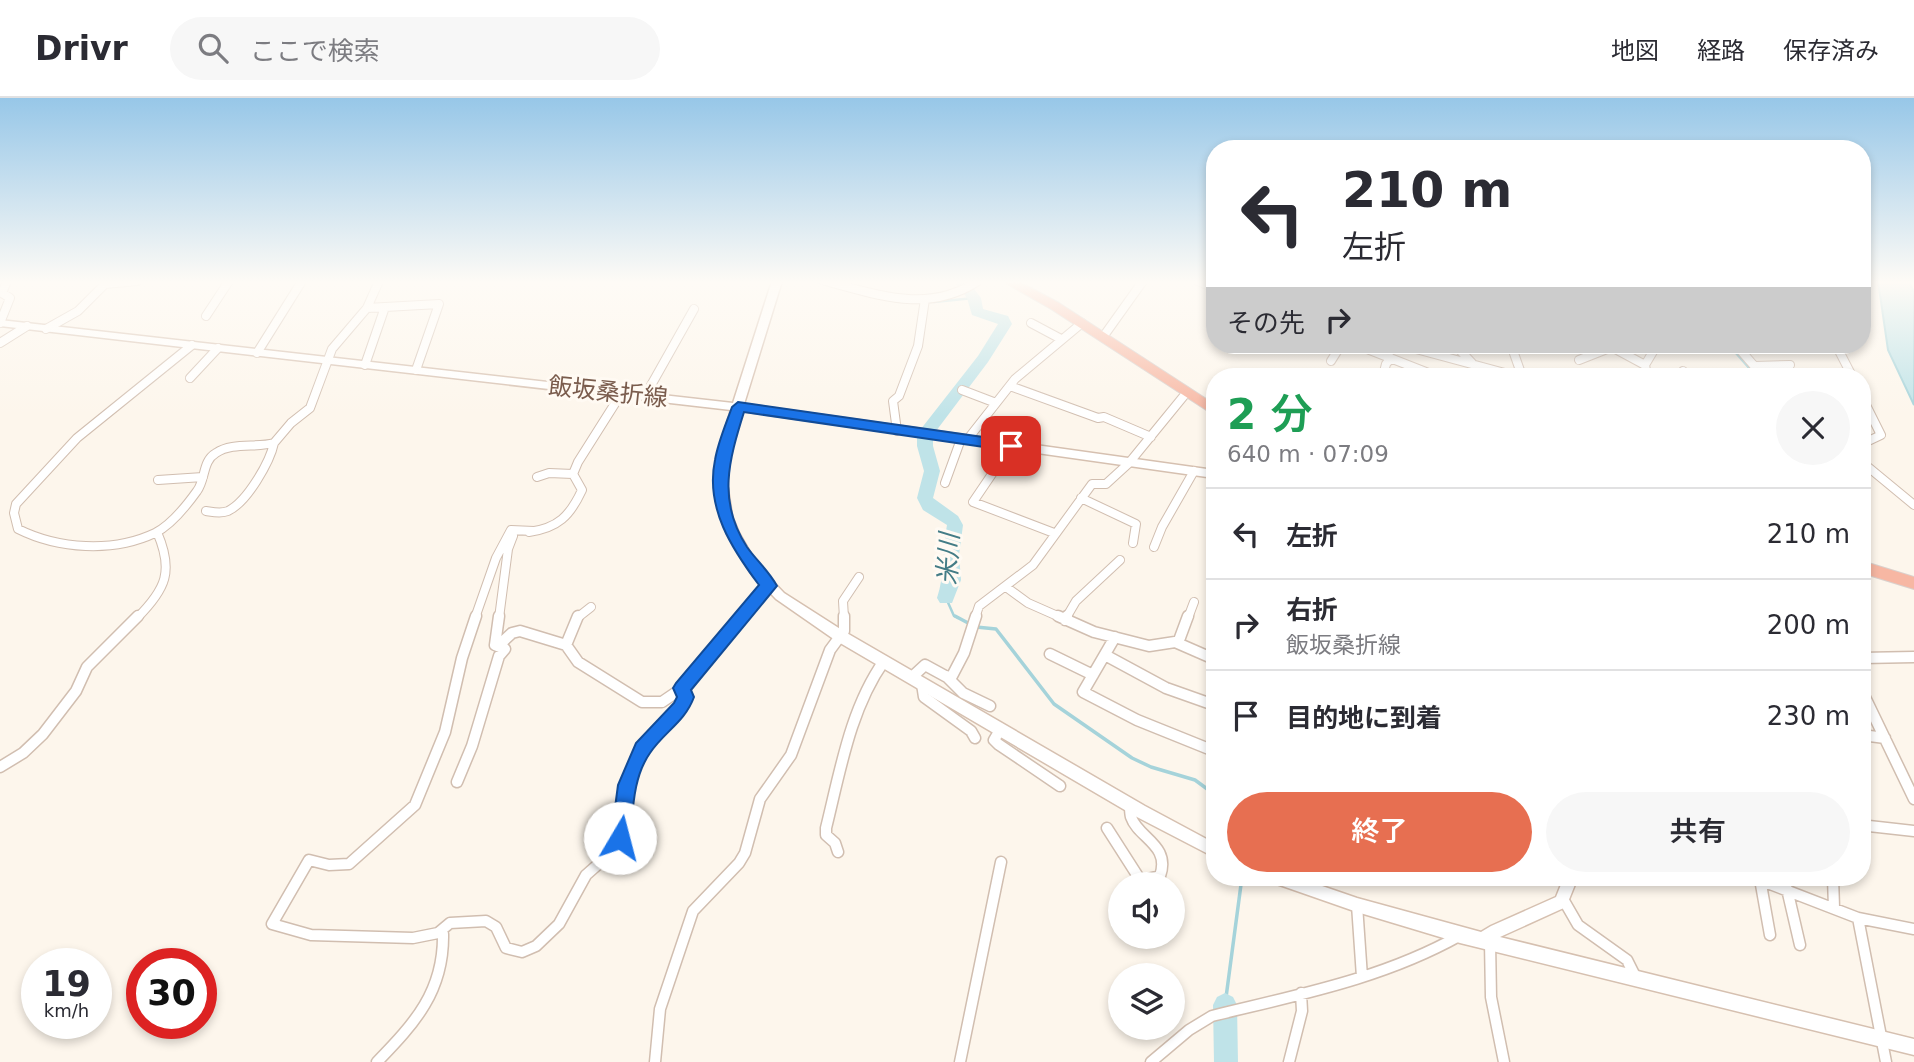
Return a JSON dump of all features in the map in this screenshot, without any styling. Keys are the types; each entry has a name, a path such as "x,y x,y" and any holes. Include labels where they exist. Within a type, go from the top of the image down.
{"highway":[{"path":"1086,326 1206,405"},
{"path":"1871,570 1913,585"}],"main road":[{"name":"飯坂桑折線","path":"20,326 738,407 1206,473"},
{"path":"763,326 722,461 721,498 733,534 742,551 769,586 840,636 1130,805 1206,846"},
{"path":"1486,941 1496,931 1563,899 1568,886"}],"street":[{"path":"46,329 51,326"},
{"path":"257,353 274,326"},
{"path":"206,511 226,512 258,476 274,443 291,423 310,408 332,349 352,326"},
{"path":"365,365 378,326"},
{"path":"416,370 431,326"},
{"path":"645,396 684,326"},
{"path":"897,431 893,401 899,396 918,346 921,326"},
{"path":"1037,326 1061,339"},
{"path":"945,483 954,452 964,440 1010,386 1078,326"},
{"path":"1103,337 1111,326"},
{"path":"0,344 27,327"},
{"path":"192,345 77,438 23,495 14,513 18,528 29,536 60,543 91,545 157,532 197,490 205,466 217,452 274,443"},
{"path":"190,378 218,348"},
{"path":"1331,361 1335,354"},
{"path":"1381,354 1416,368"},
{"path":"1430,354 1489,368"},
{"path":"1464,354 1472,363"},
{"path":"1579,360 1592,354"},
{"path":"1625,354 1645,365"},
{"path":"1646,368 1652,354"},
{"path":"1744,354 1754,366 1790,365"},
{"path":"1385,368 1391,358"},
{"path":"1010,386 1098,418 1104,417 1151,437"},
{"path":"962,390 996,403"},
{"path":"947,677 956,671 979,606 1033,565 1092,484 1107,484 1131,462 1187,392"},
{"path":"573,474 621,394"},
{"path":"1871,415 1881,435 1871,441"},
{"path":"1011,446 973,502 1054,533"},
{"path":"1871,469 1914,505"},
{"path":"1154,547 1158,534 1185,493 1194,471"},
{"path":"537,477 549,472 573,474"},
{"path":"457,782 472,746 499,656 505,649 495,645 509,543 513,535 552,529 563,522 582,490 573,474"},
{"path":"159,480 203,477"},
{"path":"1081,498 1136,524 1133,543"},
{"path":"534,531 512,530 495,558 462,658 445,732 415,805 349,863 329,865 309,860 272,924 298,933 413,938 438,933 450,923 486,921 496,927 506,948 516,952 528,950 549,936 570,908 586,875 612,852 620,838 627,785 637,758 650,739 682,708 685,697 682,688"},
{"path":"0,766 25,753 35,743 76,691 92,662 154,601 169,563 169,555 157,532"},
{"path":"1065,620 1076,601 1120,560"},
{"path":"655,1062 660,1009 693,911 739,863 760,799 791,755 831,650 845,626 843,601 859,577"},
{"path":"498,646 512,633 520,631 566,645 578,662 642,702 662,702 673,697 682,688 769,586"},
{"path":"1006,587 1028,603 1065,620 1149,646 1178,643 1206,655"},
{"path":"1178,643 1194,602"},
{"path":"566,645 576,620 584,609 591,607"},
{"path":"1115,637 1083,692 1137,720 1206,748"},
{"path":"1050,654 1093,675"},
{"path":"1105,655 1166,688 1206,702"},
{"path":"1871,658 1914,657"},
{"path":"838,852 835,843 827,835 826,828 845,751 872,678 884,661"},
{"path":"975,738 971,731 925,697 917,680 921,666 925,665 947,677 963,693 990,706"},
{"path":"1871,709 1914,798"},
{"path":"1000,730 994,740 998,744 1060,786"},
{"path":"1871,736 1885,738"},
{"path":"1107,828 1139,878 1143,880 1160,876 1163,868 1156,844 1130,818 1130,805"},
{"path":"1871,829 1914,831"},
{"path":"960,1062 1001,862"},
{"path":"1309,886 1357,905 1461,935 1914,1047"},
{"path":"1758,886 1770,935"},
{"path":"1779,886 1858,918 1914,929"},
{"path":"1833,886 1834,908"},
{"path":"1787,889 1800,944"},
{"path":"1563,899 1578,925 1627,960 1637,979"},
{"path":"1357,905 1362,977"},
{"path":"1858,918 1886,1062"},
{"path":"377,1062 416,1020 434,991 444,943 443,934 438,933"},
{"path":"1151,1062 1189,1030 1212,1016 1362,977 1436,951 1461,935"},
{"path":"1486,941 1491,997 1504,1062"},
{"path":"1289,1062 1302,1011 1301,993"}],"water":[{"path":"1885,326 1914,326 1914,405 1888,350"}],"waterway":[{"name":"米川","path":"946,598 952,580 950,555 955,525 952,520 929,506 925,498 932,471 925,446 925,434 983,359 1004,326"},
{"path":"1737,354 1749,368"},
{"name":"米川","path":"946,598 954,616 958,618"},
{"name":"米川","path":"955,616 970,624"},
{"name":"米川","path":"976,627 996,629 1054,704 1132,758 1151,767 1195,780 1206,788"},
{"name":"米川","path":"1225,1005 1241,886"},
{"name":"米川","path":"1225,1005 1226,1062"}],"route":[{"path":"620,838 627,785 642,748 682,708 685,697 682,688 769,586 742,551 733,534 721,498 722,461 738,407 1011,446"}]}
